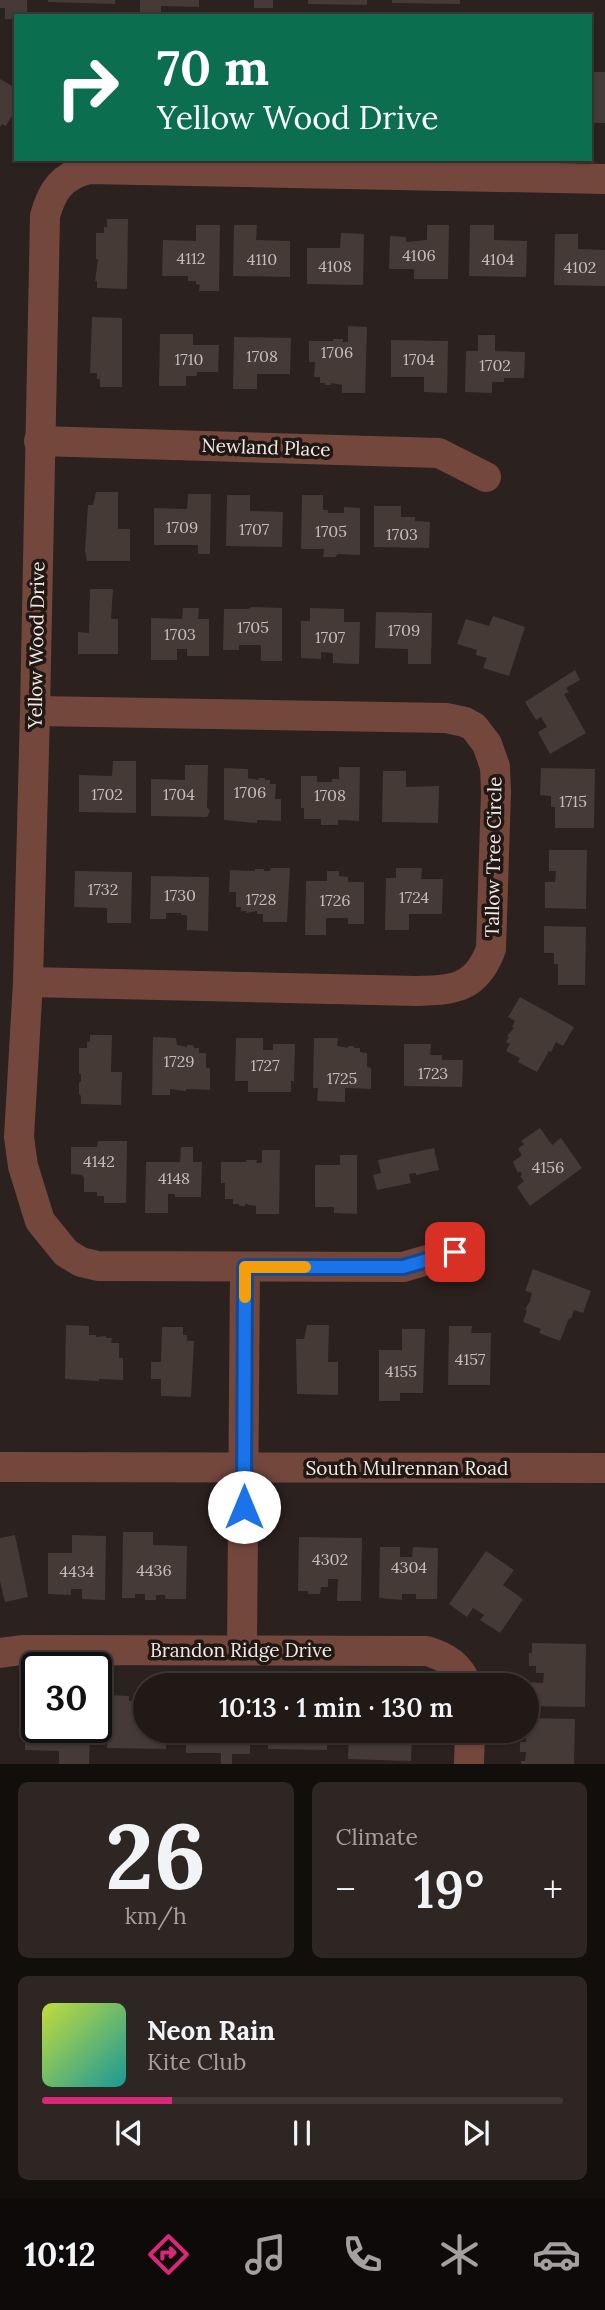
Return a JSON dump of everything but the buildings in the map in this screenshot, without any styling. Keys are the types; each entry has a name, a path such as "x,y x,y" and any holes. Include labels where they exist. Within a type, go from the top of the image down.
{"street":[{"name":"Yellow Wood Drive","path":"455,1252 403,1267 98,1266 81,1262 66,1253 40,1220 23,1166 19,1137 28,982 36,711 45,216 55,189 64,179 76,173 106,168 605,180"},
{"name":"Newland Place","path":"39,440 439,453 486,477"},
{"name":"Tallow Tree Circle","path":"28,982 416,991 459,988 478,973 491,949 496,792 492,755 482,735 465,722 446,718 36,711"},
{"path":"242,1650 245,1267"},
{"name":"South Mulrennan Road","path":"0,1467 605,1468"},
{"name":"Brandon Ridge Drive","path":"0,1653 22,1650 428,1651 450,1661 461,1673"},
{"path":"469,1764 470,1743"}],"slow traffic":[{"path":"245,1297 245,1267 305,1267"}],"route":[{"path":"244,1507 245,1267 403,1267 455,1252"}]}
